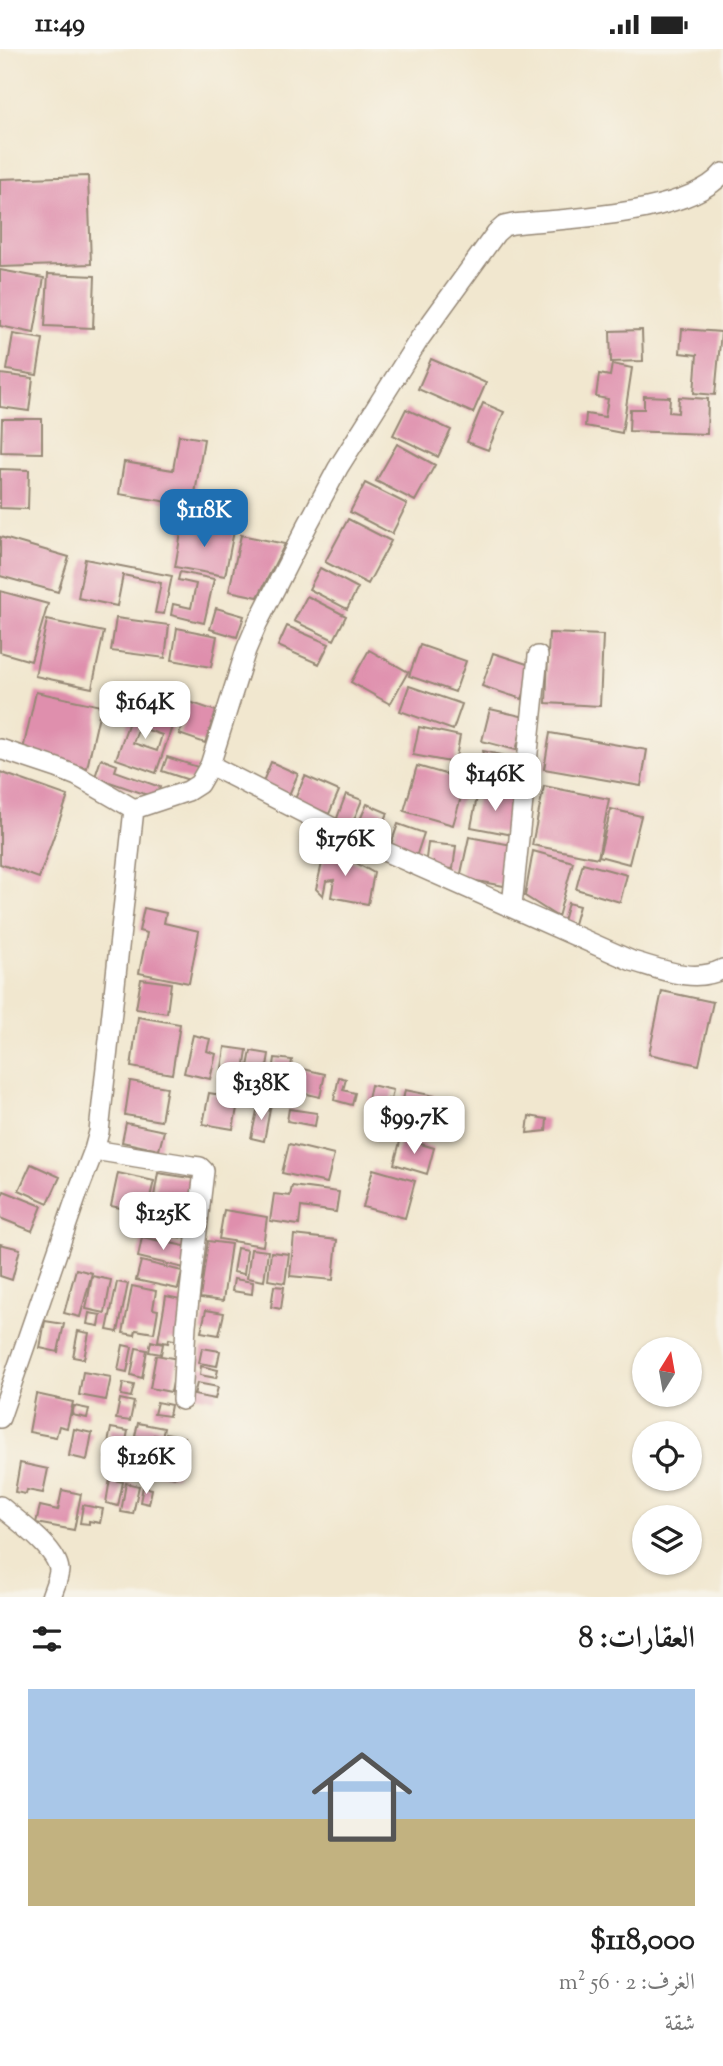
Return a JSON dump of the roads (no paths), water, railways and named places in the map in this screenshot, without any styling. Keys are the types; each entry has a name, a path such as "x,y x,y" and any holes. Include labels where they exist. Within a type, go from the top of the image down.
{"street":[{"path":"0,749 77,776 134,809 188,791 199,784 210,765 246,650 257,624 338,468 420,338 496,233 504,226 513,224 621,213 658,205 700,191 723,173"},
{"path":"512,906 538,656"},
{"path":"210,765 339,831 641,964 681,975 702,976 723,969"},
{"path":"0,1418 99,1132 134,809"},
{"path":"94,1150 192,1165 204,1171 186,1325 182,1400"},
{"path":"0,1506 42,1542 52,1556 59,1571 51,1597"}]}
